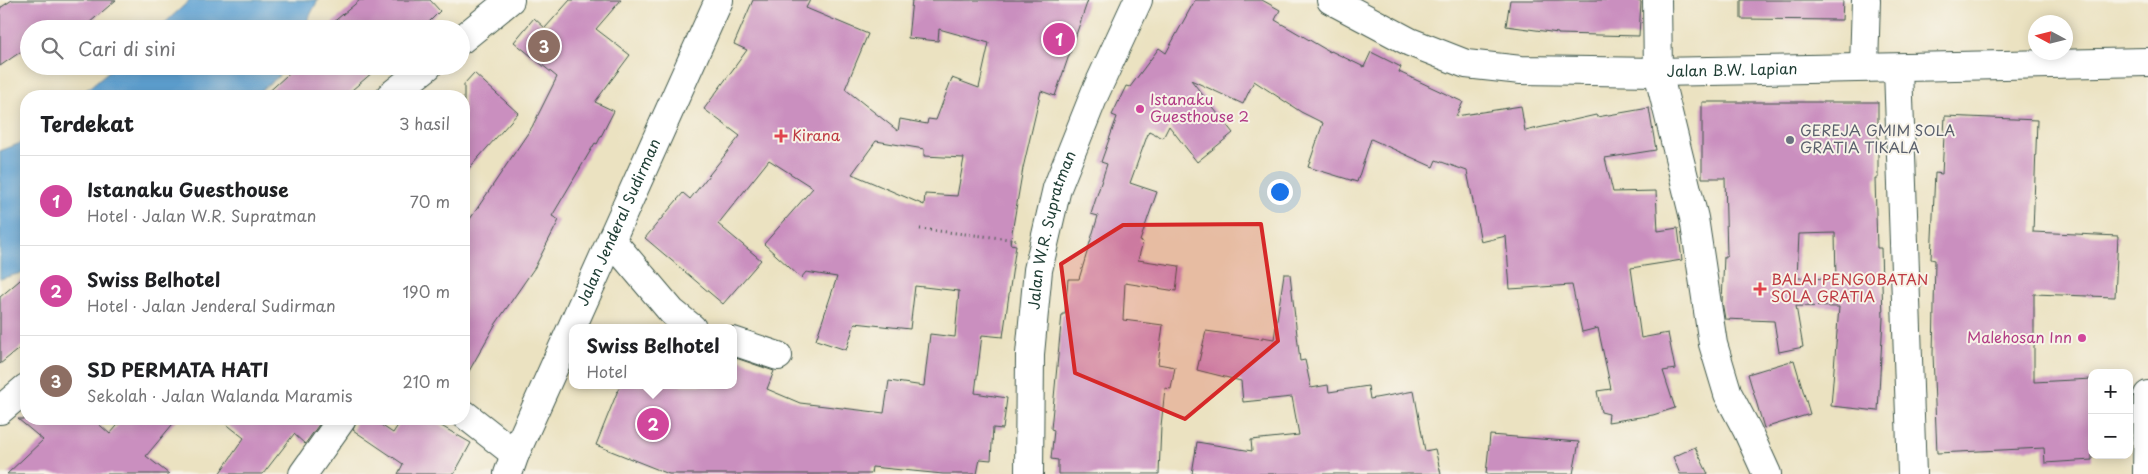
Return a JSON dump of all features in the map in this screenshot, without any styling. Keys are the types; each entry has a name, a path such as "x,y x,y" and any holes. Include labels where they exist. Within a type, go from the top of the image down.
{"main road":[{"path":"470,33 510,0"},
{"name":"Jalan Jenderal Sudirman","path":"574,324 719,0"},
{"name":"Jalan W.R. Supratman","path":"1029,474 1030,354 1038,270 1044,243 1057,188 1095,93 1138,0"},
{"name":"Jalan B.W. Lapian","path":"1331,0 1410,42 1466,64 1521,70 1658,72 1864,67 1898,69 2148,62"},
{"path":"1657,0 1658,72 1694,218 1713,344 1728,394 1767,474"},
{"path":"1864,67 1866,0"},
{"path":"1898,69 1912,474"},
{"path":"398,90 417,75"},
{"path":"612,241 672,312 687,324"},
{"name":"Jalan Jenderal Sudirman","path":"511,464 569,336"},
{"path":"737,342 778,356"},
{"path":"0,410 20,393"},
{"path":"2147,474 2148,395"},
{"path":"470,420 511,464"},
{"path":"302,474 338,425"}],"path":[{"path":"920,229 1044,243"}],"highlighted area":[{"path":"1261,224 1278,341 1185,419 1075,373 1061,264 1123,225"}],"water":[{"path":"190,0 318,0 308,20 168,20"},
{"path":"104,75 279,75 262,90 86,90"},
{"path":"20,143 20,273 0,279 0,151"}],"building":[{"path":"12,0 116,0 93,20 20,20 20,52 0,66 0,8"},
{"path":"360,0 430,0 440,11 431,20 336,20"},
{"path":"570,0 621,0 596,29 630,55 595,102 614,111 597,144 595,143 552,216 559,220 535,267 495,325 470,369 470,219 532,127 557,77 514,42 534,18 545,28"},
{"path":"753,0 810,0 806,8 868,34 845,89 898,131 900,119 927,124 928,119 936,120 952,78 979,88 989,43 939,29 938,41 908,38 912,0 1088,0 1055,96 1041,91 1023,168 1010,244 1016,245 1003,337 982,335 975,393 1007,398 1003,429 993,428 991,460 980,459 977,474 943,474 872,467 871,474 669,474 596,445 618,389 737,389 737,358 774,371 767,389 800,403 884,413 889,381 924,386 930,334 955,337 959,291 915,286 910,329 855,323 846,350 816,340 837,277 806,272 801,278 764,244 813,188 769,160 718,224 761,260 723,304 645,238 683,193 690,199 740,136 704,109 747,50 734,44","holes":["876,141 924,149 924,156 964,158 957,196 925,194 924,205 852,174"]},
{"path":"1195,0 1262,0 1280,10 1275,20 1330,52 1364,67 1371,52 1401,67 1399,72 1463,102 1456,116 1521,106 1525,131 1596,115 1597,117 1649,108 1656,150 1605,158 1613,192 1656,191 1658,231 1678,228 1682,260 1631,268 1641,338 1668,333 1675,369 1663,371 1675,408 1653,415 1608,422 1609,414 1601,412 1597,391 1611,389 1598,328 1582,332 1572,285 1510,289 1506,236 1481,242 1467,171 1436,160 1433,167 1371,139 1357,182 1308,167 1323,123 1301,112 1254,81 1243,104 1191,80 1233,133 1197,162 1169,126 1163,138 1149,131 1130,183 1157,192 1140,241 1143,242 1138,260 1179,266 1176,291 1125,283 1123,320 1163,325 1158,364 1175,367 1171,389 1165,388 1159,474 1058,474 1058,460 1051,459 1054,430 1051,429 1062,314 1065,314 1068,279 1079,279 1098,216 1091,214 1107,164 1101,162 1117,117 1112,115 1126,86 1130,87 1159,48 1166,53"},
{"path":"1510,0 1635,0 1641,2 1639,36 1558,34 1506,26"},
{"path":"1741,0 1843,0 1842,20 1741,19"},
{"path":"474,73 518,113 470,167 470,90 464,90 464,84"},
{"path":"287,75 370,75 352,90 271,90"},
{"path":"1702,102 1878,102 1878,178 1875,178 1877,248 1881,248 1883,318 1878,411 1831,406 1839,307 1796,306 1803,347 1779,352 1774,321 1725,319 1722,302 1724,256 1727,256 1725,178 1702,178","holes":["1835,233 1836,279 1797,278 1799,234"]},
{"path":"1945,116 2037,120 2033,232 2118,236 2115,297 2034,294 2034,382 2088,379 2088,459 2092,460 2045,463 2044,448 1937,453 1933,354 1935,260 1931,259 1935,173 1942,174"},
{"path":"1284,274 1290,274 1300,361 1305,360 1311,388 1328,385 1329,392 1368,386 1370,399 1414,391 1425,451 1435,449 1441,474 1192,474 1197,442 1252,451 1251,440 1299,435 1292,397 1243,402 1241,381 1197,370 1206,331 1274,339"},
{"path":"20,280 20,348 0,364 0,297"},
{"path":"1794,360 1810,414 1764,428 1748,374"},
{"path":"25,425 100,425 110,434 118,425 172,425 146,456 169,474 7,474 43,440"},
{"path":"228,425 319,425 305,444 294,434 263,474 219,474 244,438"},
{"path":"355,425 381,425 393,433 398,425 440,425 471,443 454,474 398,474 403,464 353,430"},
{"path":"1490,435 1579,442 1573,474 1486,474"},
{"path":"1695,447 1708,474 1680,474 1673,457"}],"place":[{"name":"Istanaku Guesthouse","path":"1059,39"},
{"name":"SD PERMATA HATI","path":"544,46"},
{"name":"Istanaku Guesthouse 2","path":"1140,109"},
{"name":"Kirana","path":"781,136"},
{"name":"GEREJA GMIM SOLA GRATIA TIKALA","path":"1790,140"},
{"name":"BALAI PENGOBATAN SOLA GRATIA","path":"1760,289"},
{"name":"Malehosan Inn","path":"2082,338"},
{"name":"Swiss Belhotel","path":"653,424"}]}
